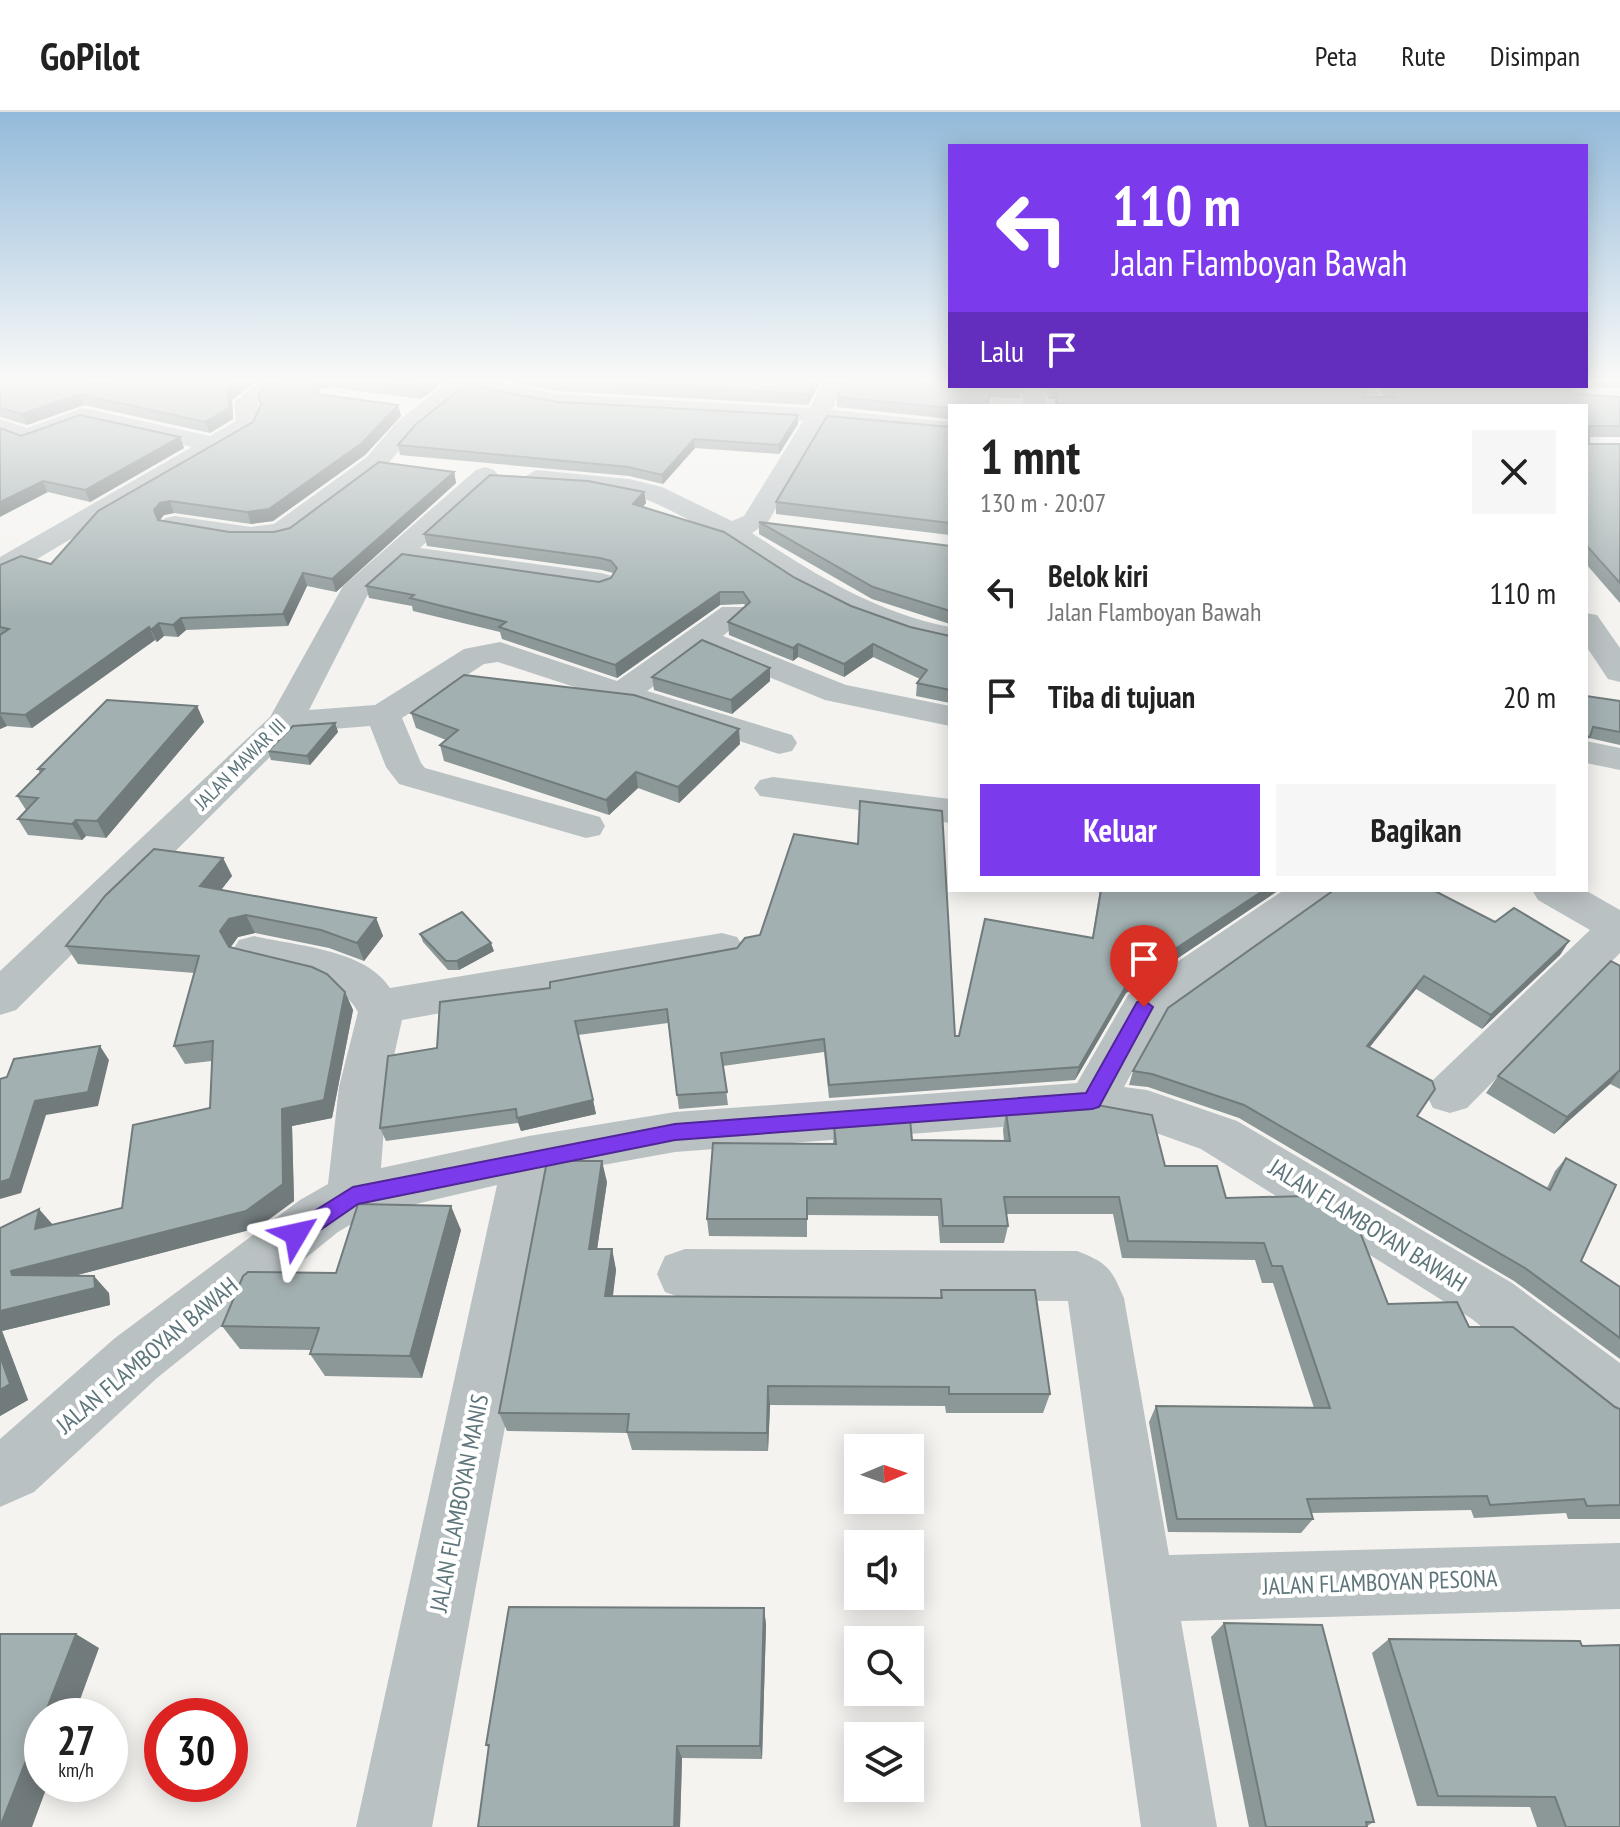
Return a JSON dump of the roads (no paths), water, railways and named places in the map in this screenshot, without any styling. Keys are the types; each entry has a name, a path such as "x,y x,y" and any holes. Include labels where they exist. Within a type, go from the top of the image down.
{"street":[{"path":"0,569 188,458"},
{"path":"175,524 251,535 285,530 380,458"},
{"path":"755,527 794,458"},
{"path":"376,462 403,465"},
{"path":"444,471 629,487 653,493 755,527 813,587 901,626 948,637"},
{"name":"JALAN MAWAR III","path":"0,998 285,722 354,592 485,475"},
{"path":"397,553 601,582"},
{"path":"621,694 733,614"},
{"path":"1588,625 1620,672"},
{"path":"700,638 837,693 948,716"},
{"path":"285,722 383,715 487,652 500,652 621,694 779,743"},
{"path":"383,715 404,767 412,776 586,826"},
{"path":"1588,752 1620,759"},
{"path":"773,788 948,811"},
{"path":"1092,1101 1144,1007 1310,892"},
{"path":"1450,1094 1619,928 1556,892"},
{"path":"378,1007 722,948"},
{"path":"254,951 343,973 367,988 381,1011 363,1087 353,1196"},
{"name":"JALAN FLAMBOYAN BAWAH","path":"0,1476 12,1470 136,1358 319,1216 353,1196 529,1157 675,1132 1092,1101 1147,1110 1219,1135 1492,1301 1620,1399"},
{"name":"JALAN FLAMBOYAN MANIS","path":"394,1827 524,1180"},
{"path":"685,1274 1077,1276 1088,1282 1096,1298 1179,1827"},
{"name":"JALAN FLAMBOYAN PESONA","path":"1141,1589 1620,1576"}]}
